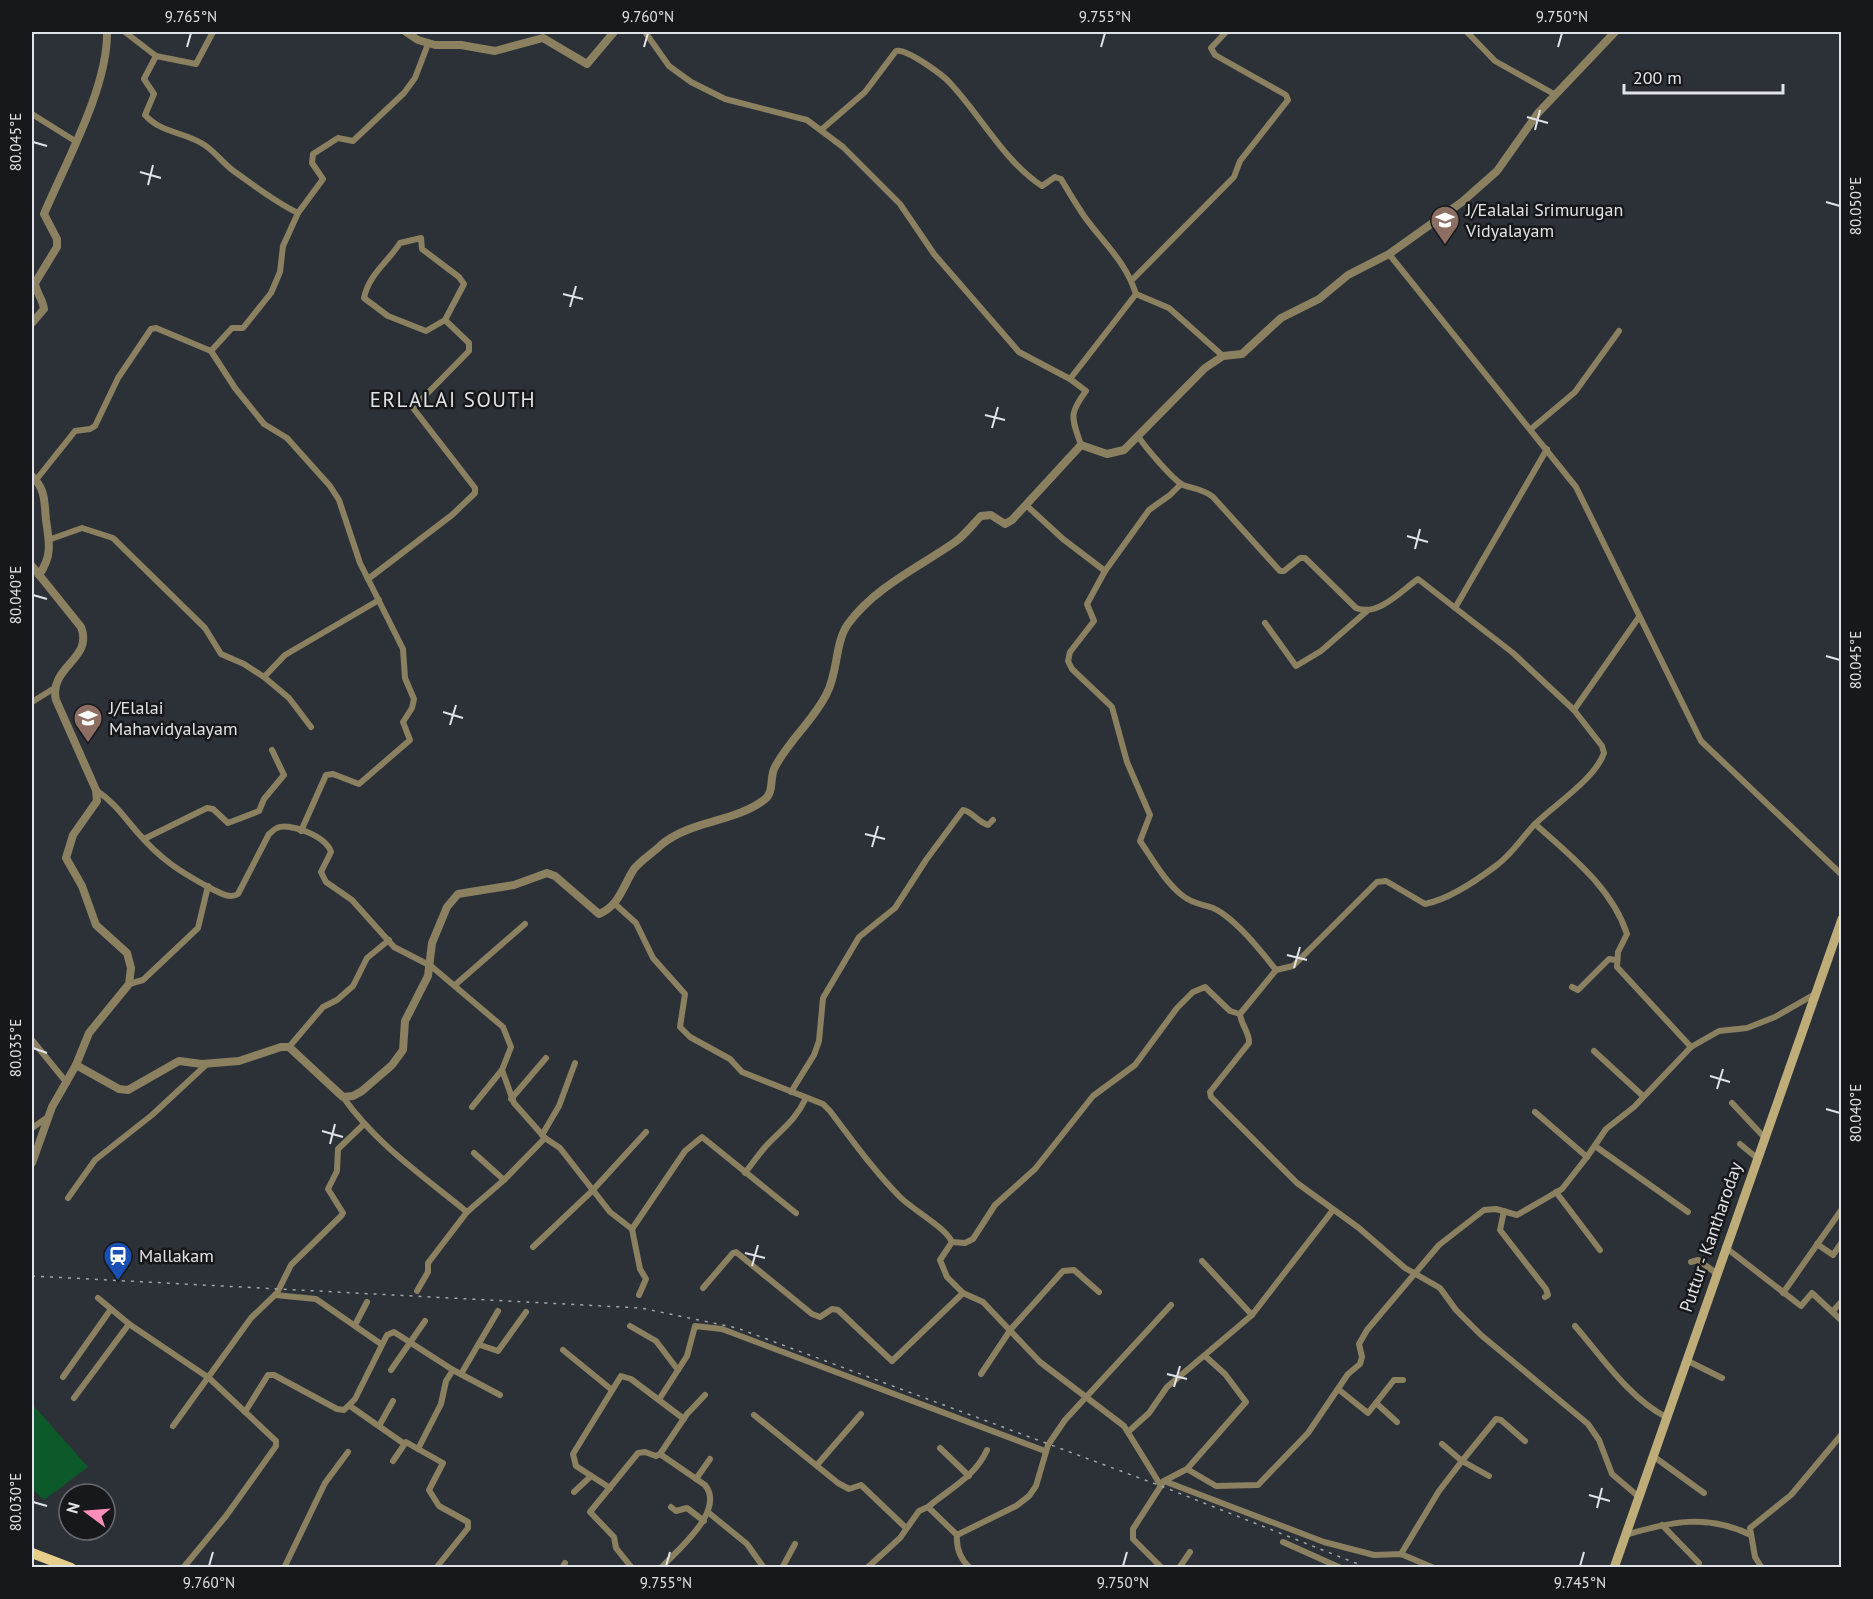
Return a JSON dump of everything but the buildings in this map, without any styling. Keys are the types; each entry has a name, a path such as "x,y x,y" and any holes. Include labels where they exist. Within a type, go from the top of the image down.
{"main road":[{"name":"Puttur - Kantharoday","path":"1614,1568 1842,919"},
{"path":"32,1553 53,1565 71,1568"}],"street":[{"path":"32,323 44,309 43,301 36,292 35,283 57,247 57,239 44,214 98,85 107,50 107,32"},
{"path":"125,32 156,56 196,64 213,32"},
{"path":"406,32 428,44 495,51 543,38 586,64 614,32"},
{"path":"645,32 669,66 691,82 725,99 807,120 843,147 900,204 934,254 1019,352 1070,379 1086,392 1074,407 1071,418 1081,445"},
{"path":"1132,280 1234,177 1240,161 1288,100 1286,95 1215,55 1211,48 1213,42 1226,32"},
{"path":"1467,32 1495,61 1554,94"},
{"path":"1081,445 1115,454 1124,450 1205,368 1222,356 1242,354 1281,318 1319,299 1348,275 1389,254 1462,202 1497,171 1554,94 1615,32"},
{"path":"211,351 232,328 243,328 249,323 271,293 280,272 283,246 298,213 323,179 312,163 313,154 338,138 353,141 404,93 415,78 428,44"},
{"path":"821,130 865,92 897,51 906,51 949,81 1002,147 1031,178 1042,186 1055,177 1061,179 1084,216 1119,257 1132,280 1136,294"},
{"path":"156,56 144,79 154,94 145,115 152,123 204,144 235,172 280,204 298,213"},
{"path":"32,114 75,141"},
{"path":"420,238 422,249 464,284 445,320 426,331 388,316 364,298 366,289 380,265 392,255 400,243 420,238"},
{"path":"1389,254 1576,487 1701,741 1842,875"},
{"path":"1070,379 1136,294"},
{"path":"1136,294 1169,308 1222,356"},
{"path":"368,579 474,497 475,488 413,408 469,351 469,343 445,320"},
{"path":"39,575 50,551 51,539 46,519 47,503 34,478 75,431 95,426 118,378 151,329 164,331 211,351 235,388 264,424 287,438 330,486 339,500 360,562 403,649 405,678 414,699 412,708 403,720 410,740 360,783 333,774 326,775 301,831"},
{"path":"1531,429 1575,392 1619,331"},
{"path":"1138,436 1180,484 1206,491 1280,571 1284,571 1300,558 1305,558 1356,608 1367,611"},
{"path":"343,1097 353,1096 363,1091 392,1065 403,1050 405,1021 431,966 432,943 447,907 458,894 514,885 547,873 555,876 592,912 598,914 615,904 636,867 673,835 693,826 715,822 764,800 770,792 774,768 828,692 836,671 841,638 848,624 899,577 956,541 981,516 991,515 1005,524 1026,505 1081,445"},
{"path":"1455,608 1547,449"},
{"path":"1180,484 1149,510 1105,571 1086,604 1094,621 1070,652 1068,661 1072,669 1112,707 1126,762 1150,815 1140,841 1165,878 1181,895 1194,903 1211,907 1222,915 1259,949 1276,970"},
{"path":"1026,505 1063,539 1105,571"},
{"path":"51,539 82,528 112,538 205,628 221,654 244,664 264,677 289,698 311,727"},
{"path":"32,566 81,627 85,643 56,680 53,689 32,702"},
{"path":"1264,623 1296,666 1321,651 1367,611 1379,607 1418,579 1513,653 1574,710 1602,747 1604,753 1602,759 1594,770 1535,824 1499,864 1440,901 1425,904 1386,880 1377,882 1293,966 1276,970 1240,1014 1241,1023 1250,1037 1250,1043 1210,1092 1211,1097 1297,1183 1359,1228 1414,1274 1440,1288 1456,1310 1481,1335 1588,1424 1599,1440 1612,1474 1639,1497"},
{"path":"264,677 285,655 379,600"},
{"path":"1574,710 1639,617"},
{"path":"32,1163 48,1117 76,1065 89,1033 129,984 131,968 127,953 96,925 82,886 66,858 73,835 97,801 96,790 53,689"},
{"path":"144,839 207,808 213,809 228,823 259,811 264,799 283,779 272,750"},
{"path":"96,790 114,802 144,839 181,874 228,896 238,894 269,834 282,826 316,834 329,846 331,852 321,872 322,878 352,900 403,953 431,966 503,1027 511,1047 502,1070 472,1107"},
{"path":"791,1092 814,1055 819,1041 823,998 859,938 895,909 926,860 963,810 969,812 980,823 988,825 993,820"},
{"path":"1535,824 1585,869 1611,902 1627,934 1616,960 1617,967 1691,1047"},
{"path":"129,984 143,980 198,928 208,886"},
{"path":"615,904 636,923 653,958 685,994 680,1027 690,1037 730,1059 742,1072 823,1104 898,1196 949,1235 952,1242"},
{"path":"455,986 525,924"},
{"path":"289,1047 322,1007 337,1000 353,986 367,958 389,940"},
{"path":"1572,987 1578,990 1609,959 1616,960"},
{"path":"952,1242 965,1243 973,1239 995,1204 1035,1169 1093,1096 1135,1065 1177,1008 1192,992 1204,987 1230,1011 1240,1014"},
{"path":"1187,1470 1216,1486 1258,1485 1308,1433 1348,1374 1360,1364 1362,1357 1359,1344 1367,1330 1439,1245 1484,1210 1504,1211 1517,1215 1556,1192 1587,1157 1606,1128 1643,1096 1691,1047 1719,1031 1747,1028 1775,1017 1815,994"},
{"path":"32,1040 67,1083"},
{"path":"76,1065 118,1089 128,1090 179,1060 207,1064 239,1061 281,1047 289,1047 343,1097 363,1125 414,1172 467,1212"},
{"path":"1593,1051 1643,1096"},
{"path":"512,1099 546,1058"},
{"path":"417,1291 428,1272 428,1263 467,1212 504,1180 544,1137 559,1106 575,1063"},
{"path":"68,1198 95,1160 125,1133 152,1115 207,1064"},
{"path":"502,1070 512,1099 544,1137 560,1148 610,1212 632,1229 640,1269 646,1279 639,1295"},
{"path":"745,1173 767,1145 794,1119 806,1098"},
{"path":"1732,1103 1764,1137"},
{"path":"1535,1112 1587,1157"},
{"path":"32,1128 48,1117"},
{"path":"173,1426 251,1318 275,1294 291,1265 343,1213 328,1189 328,1184 337,1171 338,1149 363,1125"},
{"path":"533,1247 592,1191 646,1132"},
{"path":"632,1229 685,1151 698,1137 711,1142 745,1173 796,1213"},
{"path":"1740,1144 1757,1158"},
{"path":"1595,1146 1688,1212"},
{"path":"474,1153 504,1180"},
{"path":"1556,1192 1600,1250"},
{"path":"1783,1293 1842,1209"},
{"path":"1128,1432 1149,1413 1167,1387 1252,1315 1333,1210"},
{"path":"1504,1211 1500,1230 1546,1288 1548,1295 1545,1297"},
{"path":"952,1242 940,1260 942,1270 963,1293 983,1302 1040,1362 1086,1394 1128,1432 1162,1483 1324,1542 1374,1555 1401,1554 1434,1568"},
{"path":"1817,1244 1833,1255 1842,1242"},
{"path":"1725,1247 1801,1306 1812,1293 1842,1321"},
{"path":"703,1288 736,1252 818,1317 824,1316 832,1309 838,1310 892,1361 963,1293"},
{"path":"1691,1262 1698,1260 1716,1273"},
{"path":"1202,1261 1252,1315"},
{"path":"981,1374 1011,1329 1063,1271 1069,1269 1099,1292"},
{"path":"275,1294 316,1299 381,1344"},
{"path":"98,1298 129,1324 209,1378 273,1436 276,1446 226,1516 183,1568"},
{"path":"1833,1311 1842,1301"},
{"path":"355,1325 367,1302"},
{"path":"957,1535 1016,1506 1029,1496 1039,1477 1045,1452 1065,1420 1086,1394 1171,1305"},
{"path":"63,1377 111,1309"},
{"path":"461,1374 498,1311"},
{"path":"480,1345 498,1351 526,1312"},
{"path":"391,1370 425,1322"},
{"path":"74,1398 129,1324"},
{"path":"630,1326 656,1341 668,1353 678,1371"},
{"path":"660,1398 687,1356 695,1326 722,1329 1045,1452"},
{"path":"1575,1326 1631,1390 1655,1411 1666,1417"},
{"path":"245,1412 268,1375 274,1375 344,1410 350,1406 381,1344 387,1335 394,1332 453,1370 500,1395"},
{"path":"563,1350 612,1390"},
{"path":"1162,1568 1133,1539 1132,1535 1162,1483 1187,1470 1246,1402 1225,1374 1205,1356"},
{"path":"1686,1360 1722,1378"},
{"path":"418,1449 441,1404 446,1381 453,1370"},
{"path":"610,1488 576,1466 573,1454 621,1376 660,1398 684,1419"},
{"path":"1338,1389 1368,1413 1394,1380 1403,1380"},
{"path":"632,1568 616,1548 614,1537 590,1515 638,1453 645,1452 656,1456 660,1454 684,1419 705,1395"},
{"path":"379,1426 393,1401"},
{"path":"1376,1403 1397,1422"},
{"path":"350,1406 403,1443 406,1442 443,1463 429,1490 439,1506 468,1522 468,1528 436,1568"},
{"path":"817,1465 861,1414"},
{"path":"754,1415 849,1489 861,1485 906,1528"},
{"path":"1401,1554 1439,1491 1496,1419 1501,1419 1525,1441"},
{"path":"1762,1568 1755,1557 1750,1528 1791,1495 1842,1434"},
{"path":"393,1461 403,1443"},
{"path":"1442,1444 1462,1461 1489,1476"},
{"path":"940,1448 969,1476"},
{"path":"867,1568 900,1538 919,1511 928,1508 969,1476 981,1464 987,1450"},
{"path":"284,1568 325,1483 348,1452"},
{"path":"660,1454 708,1489 709,1513 661,1568"},
{"path":"1653,1456 1704,1493"},
{"path":"696,1479 710,1459"},
{"path":"574,1492 591,1476"},
{"path":"671,1507 676,1511 687,1508 704,1521"},
{"path":"928,1508 957,1535"},
{"path":"709,1513 747,1544 764,1568"},
{"path":"1625,1535 1681,1521 1712,1522 1737,1528 1751,1535"},
{"path":"1662,1525 1700,1563"},
{"path":"957,1535 956,1547 963,1562 970,1568"},
{"path":"1283,1542 1341,1568"},
{"path":"782,1568 795,1544"},
{"path":"1181,1567 1190,1552"}],"green space":[{"path":"32,1404 88,1467 68,1482 57,1482 57,1490 44,1500 32,1489"}],"railway":[{"path":"32,1276 641,1308 737,1328 1161,1486 1368,1568"}],"place":[{"name":"J/Ealalai Srimurugan Vidyalayam","path":"1445,246"},
{"name":"J/Elalai Mahavidyalayam","path":"88,744"},
{"name":"Mallakam","path":"118,1282"}],"district":[{"name":"ERLALAI SOUTH","path":"453,400"}]}
